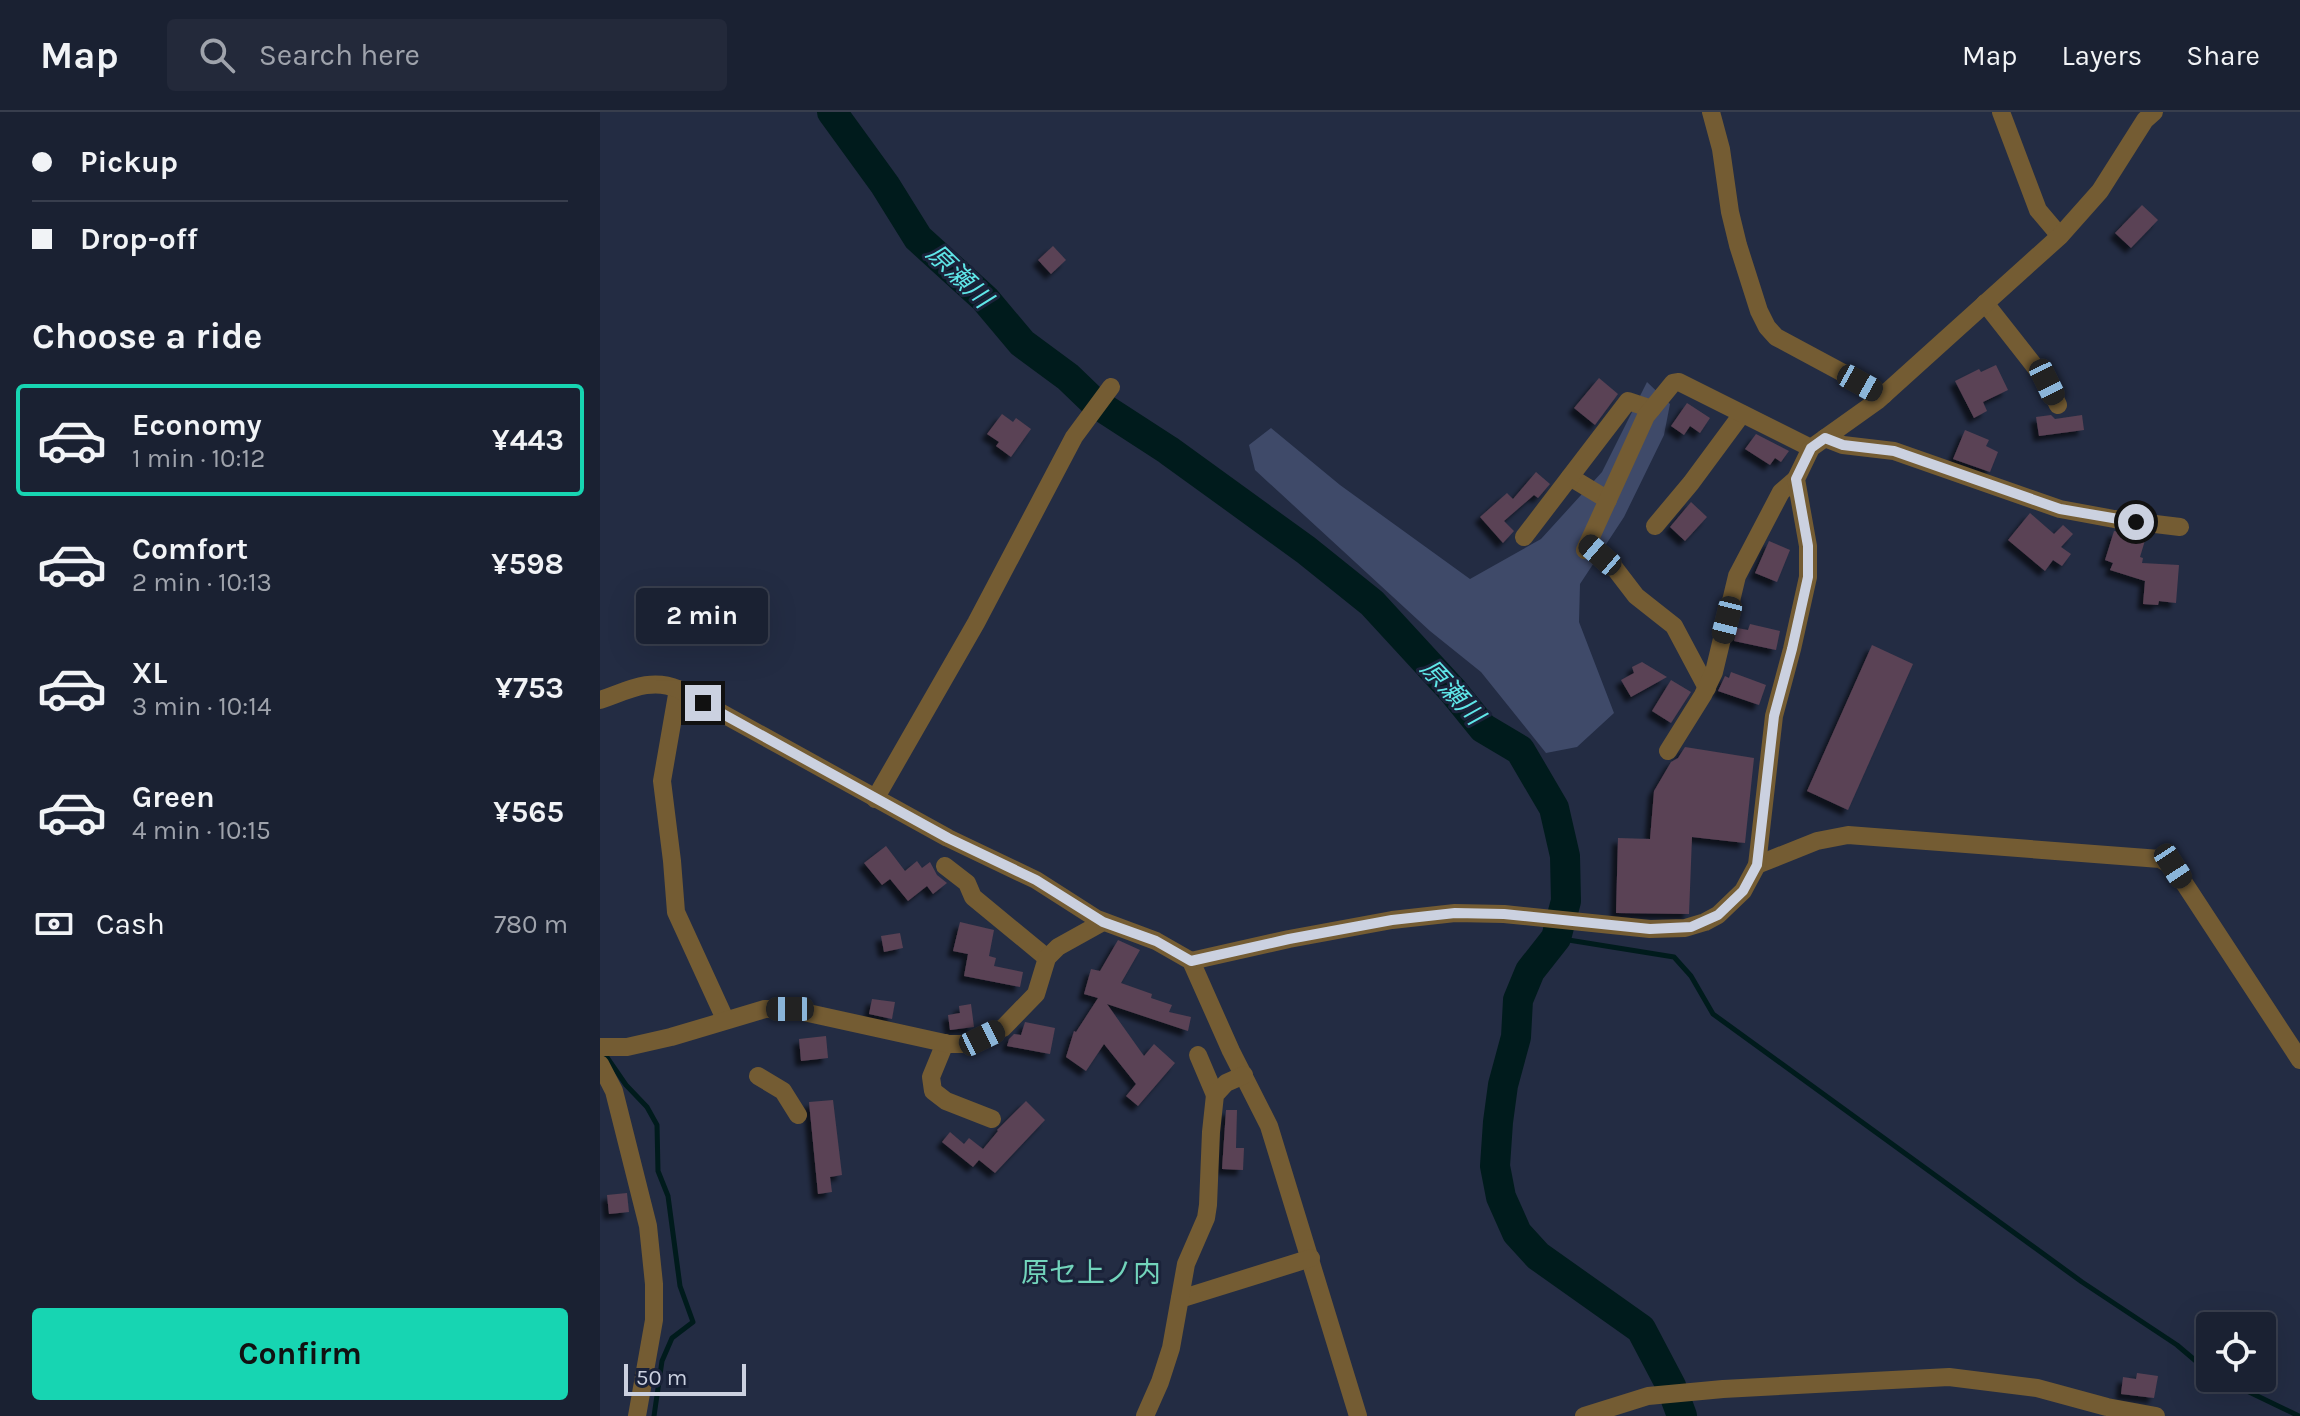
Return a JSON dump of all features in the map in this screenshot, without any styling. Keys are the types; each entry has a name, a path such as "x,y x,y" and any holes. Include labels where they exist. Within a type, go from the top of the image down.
{"street":[{"path":"1711,112 1721,149 1738,245 1767,327 1776,337 1884,395"},
{"path":"2001,112 2038,210 2060,236"},
{"path":"1668,751 1714,672 1737,576 1781,492 1796,479 1818,443 1884,395 2060,236 2100,191 2145,120 2154,112"},
{"path":"1985,303 2047,382 2058,405"},
{"path":"1707,688 1674,626 1636,596 1613,566 1586,547 1646,416 1673,383 1679,382 1742,414 1818,443 1894,451 2060,509 2180,527"},
{"path":"875,799 976,623 1076,434 1111,387"},
{"path":"1524,537 1628,401 1652,409"},
{"path":"1655,526 1742,414"},
{"path":"1570,477 1608,500"},
{"path":"1191,961 1392,920 1455,913 1504,914 1650,929 1685,928 1718,915 1743,891 1757,865 1774,716 1808,577 1808,546 1796,479"},
{"path":"600,700 644,685 664,683 678,689 875,799 1036,880 1103,922 1156,941 1191,961 1269,1126 1358,1416"},
{"path":"678,689 662,781 676,912 725,1019"},
{"path":"1757,865 1817,841 1848,835 2160,859 2173,866 2300,1060"},
{"path":"967,883 985,857"},
{"path":"945,866 967,883 973,897 1047,958"},
{"path":"600,1047 642,1044 765,1009 790,1009 945,1043 965,1044 1003,1028 1036,994 1047,958 1058,947 1103,922"},
{"path":"945,1043 931,1077 933,1091 946,1101 992,1119"},
{"path":"1145,1416 1171,1348 1186,1264 1206,1218 1208,1205 1215,1095 1198,1055"},
{"path":"600,1064 614,1091 648,1226 652,1259 654,1320 637,1416"},
{"path":"1215,1095 1226,1083 1244,1075"},
{"path":"758,1076 783,1091 798,1115"},
{"path":"1180,1299 1311,1258"},
{"path":"1584,1416 1648,1396 1949,1377 2037,1388 2107,1407 2156,1416"}],"shaded area":[{"path":"1647,382 1670,404 1664,435 1624,517 1580,584 1579,622 1614,713 1577,747 1546,753 1481,672 1430,631 1255,470 1249,445 1271,428 1340,485 1470,579 1541,539 1602,472"}],"building":[{"path":"2142,205 2158,220 2131,248 2115,233"},
{"path":"1053,246 1066,260 1051,274 1038,260"},
{"path":"1996,365 2008,390 1983,402 1987,411 1974,418 1955,381 1979,369 1981,372"},
{"path":"1599,378 1618,394 1595,425 1574,408"},
{"path":"1687,403 1710,418 1700,433 1690,426 1684,435 1671,426"},
{"path":"1002,414 1013,422 1016,418 1031,429 1011,457 996,446 999,442 987,434"},
{"path":"2051,415 2055,419 2082,415 2084,430 2039,436 2036,417"},
{"path":"1965,430 1989,440 1986,446 1998,452 1990,472 1953,459"},
{"path":"1756,434 1789,451 1781,462 1775,458 1770,465 1745,449"},
{"path":"1536,472 1550,484 1538,498 1534,495 1504,521 1514,531 1503,543 1480,517 1507,493 1513,499"},
{"path":"1691,502 1707,517 1685,541 1670,527"},
{"path":"2030,513 2054,534 2063,525 2073,534 2061,547 2071,554 2062,566 2053,560 2045,571 2008,540"},
{"path":"2114,531 2146,537 2140,557 2143,558 2142,563 2179,565 2176,603 2159,601 2158,605 2143,604 2145,581 2110,570 2113,563 2105,560"},
{"path":"1769,541 1790,550 1777,582 1755,573"},
{"path":"1750,624 1780,631 1776,650 1734,641 1737,628 1748,630"},
{"path":"1872,645 1913,664 1848,810 1807,791"},
{"path":"1642,662 1667,677 1631,697 1621,680 1634,673 1632,667"},
{"path":"1731,672 1766,685 1759,705 1718,691 1725,676 1729,678"},
{"path":"1671,680 1691,692 1671,723 1652,711"},
{"path":"1685,747 1754,758 1745,843 1692,837 1689,914 1616,913 1618,838 1650,839 1654,791 1671,762"},
{"path":"886,846 905,871 917,861 922,868 930,862 937,875 947,883 933,894 927,886 908,901 890,879 882,885 864,863"},
{"path":"960,922 994,930 989,956 996,958 994,966 1023,972 1020,987 964,976 968,954 953,951"},
{"path":"900,933 903,948 884,952 881,936"},
{"path":"1118,940 1140,950 1121,983 1172,1005 1169,1012 1191,1017 1188,1031 1107,1004 1144,1056 1154,1044 1175,1063 1138,1106 1126,1096 1136,1084 1104,1044 1086,1071 1066,1057 1074,1031 1098,998 1084,994 1091,969 1100,971"},
{"path":"872,999 895,1002 892,1019 869,1014"},
{"path":"971,1004 974,1027 950,1030 948,1015 960,1013 959,1006"},
{"path":"1025,1022 1055,1028 1050,1054 1007,1046 1014,1034 1021,1035"},
{"path":"826,1036 828,1058 801,1061 799,1039"},
{"path":"833,1100 842,1175 830,1177 832,1192 818,1194 809,1102"},
{"path":"1026,1101 1045,1120 995,1173 979,1160 973,1167 942,1142 950,1132 964,1144 969,1138 983,1149"},
{"path":"1226,1110 1237,1110 1236,1148 1244,1148 1243,1170 1222,1169"},
{"path":"627,1193 629,1212 609,1214 607,1195"},
{"path":"2137,1373 2158,1376 2154,1398 2121,1394 2123,1377 2136,1379"}],"waterway":[{"name":"原瀬川","path":"832,112 885,185 918,238 985,299 1022,343 1068,377 1094,402 1168,450 1306,550 1372,603 1483,728 1520,750 1554,808 1565,856 1566,901 1556,938 1530,971 1518,1000 1516,1037 1503,1085 1498,1122 1495,1166 1501,1197 1517,1233 1538,1256 1641,1329 1671,1386 1682,1416"},
{"path":"1556,938 1674,957 1691,976 1713,1014 2196,1361"},
{"path":"604,1053 626,1085 647,1107 657,1125 658,1171 668,1196 680,1286 693,1322 672,1338 662,1361 654,1416"},
{"path":"2249,1392 2299,1416"}],"district":[{"name":"原セ上ノ内","path":"1091,1272"}],"route":[{"path":"703,703 948,838 1036,880 1103,922 1156,941 1191,961 1392,920 1455,913 1504,914 1650,929 1685,928 1718,915 1743,891 1757,865 1774,716 1808,577 1808,546 1796,479 1811,448 1825,438 1843,445 1894,451 2060,509 2136,522"}]}
